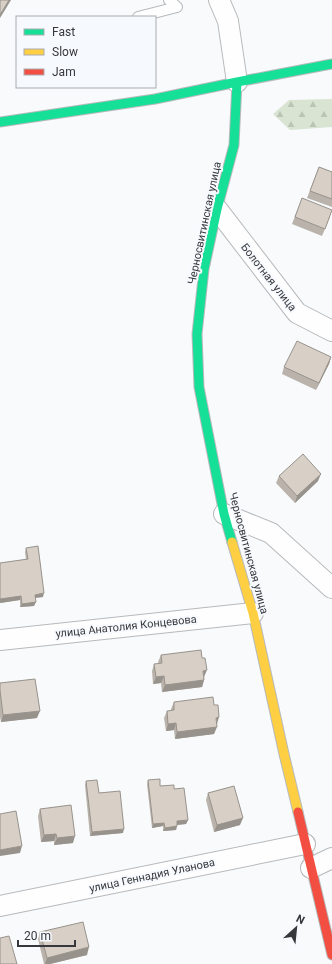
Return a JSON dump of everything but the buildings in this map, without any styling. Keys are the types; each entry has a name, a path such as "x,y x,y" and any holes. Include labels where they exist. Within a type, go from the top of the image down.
{"street":[{"path":"219,0 228,21 237,82"},
{"path":"0,122 155,99 332,64"},
{"name":"Черносвитинская улица","path":"237,82 234,145 217,209 204,269 197,334 199,387 224,514 253,613 284,754 332,955"},
{"name":"Болотная улица","path":"217,209 296,313 332,331"},
{"path":"224,514 271,533 332,588"},
{"name":"улица Анатолия Концевова","path":"0,640 253,613"},
{"name":"улица Геннадия Уланова","path":"0,906 305,844"},
{"path":"311,868 332,858"}],"lane":[{"path":"142,16 177,7 169,0"}],"green space":[{"path":"332,99 332,127 290,130 273,114 289,100"}],"traffic: fast":[{"path":"0,122 155,99 332,64"},
{"path":"232,542 224,514 199,387 197,334 204,269 217,209 234,145 237,82"}],"traffic: slow":[{"path":"232,542 253,613 298,812"}],"traffic: jam":[{"path":"298,812 332,955"}]}
